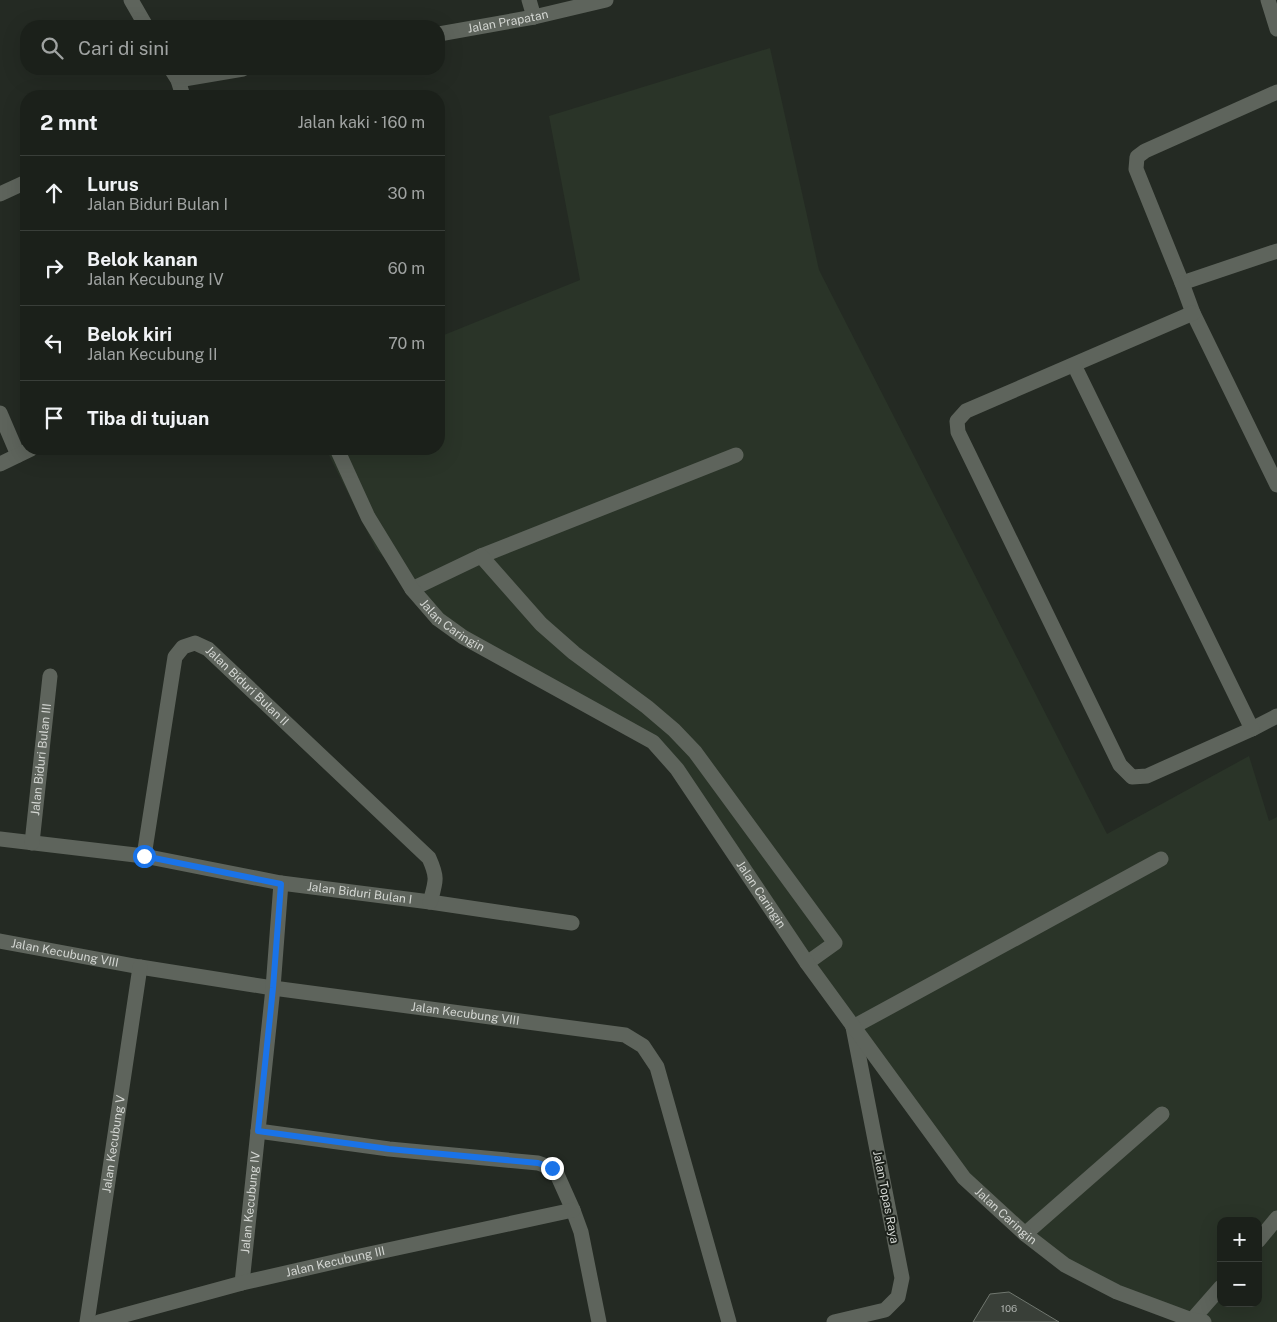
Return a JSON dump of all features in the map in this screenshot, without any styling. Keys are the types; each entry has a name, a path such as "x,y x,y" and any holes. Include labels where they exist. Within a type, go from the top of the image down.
{"street":[{"path":"131,0 143,20"},
{"path":"529,0 534,17"},
{"name":"Jalan Prapatan","path":"445,33 534,17 606,0"},
{"path":"1268,0 1277,29"},
{"path":"174,75 181,90"},
{"path":"1277,92 1145,151 1137,157 1136,169 1193,313 1277,485"},
{"path":"0,194 20,185"},
{"path":"1182,283 1277,251"},
{"path":"1193,313 966,411 957,421 958,432 1120,765 1132,777 1147,776 1277,716"},
{"path":"1074,365 1252,729"},
{"path":"0,413 20,444"},
{"path":"0,464 20,454"},
{"name":"Jalan Caringin","path":"340,455 368,517 412,589 438,619 463,637 653,742 677,769 807,964 964,1178 1025,1234 1066,1265 1117,1292 1198,1321"},
{"path":"412,589 481,556 736,455"},
{"path":"481,556 542,624 574,653 648,707 695,752 835,943 807,964"},
{"name":"Jalan Biduri Bulan II","path":"144,856 175,657 183,647 195,643 208,649 429,858 436,873 435,887 430,902"},
{"name":"Jalan Biduri Bulan III","path":"32,843 50,676"},
{"name":"Jalan Biduri Bulan I","path":"0,840 144,856 281,884 430,902 572,924"},
{"path":"853,1027 1161,860"},
{"name":"Jalan Kecubung IV","path":"242,1283 273,988 281,884"},
{"name":"Jalan Kecubung VIII","path":"0,941 140,967 273,988 624,1035 643,1046 657,1067 729,1322"},
{"name":"Jalan Kecubung V","path":"87,1322 140,967"},
{"name":"Jalan Topas Raya","path":"834,1322 885,1310 898,1297 902,1278 853,1027"},
{"path":"1025,1234 1162,1114"},
{"path":"258,1131 389,1149 546,1165 556,1172 581,1232 599,1322"},
{"name":"Jalan Kecubung III","path":"99,1322 242,1283 573,1210"},
{"path":"1262,1236 1277,1218"},
{"path":"1198,1321 1217,1293"}],"shaded area":[{"path":"770,48 819,270 1107,834 1249,756 1269,821 1277,817 1277,1322 1203,1322 1188,1320 1067,1274 965,1183 655,736 460,639 376,549 329,455 445,455 445,335 580,280 549,116"}],"building":[{"path":"1009,1292 1059,1322 973,1322 990,1294"}],"route":[{"path":"144,856 281,884 273,988 258,1131 389,1149 538,1163 552,1168"}]}
